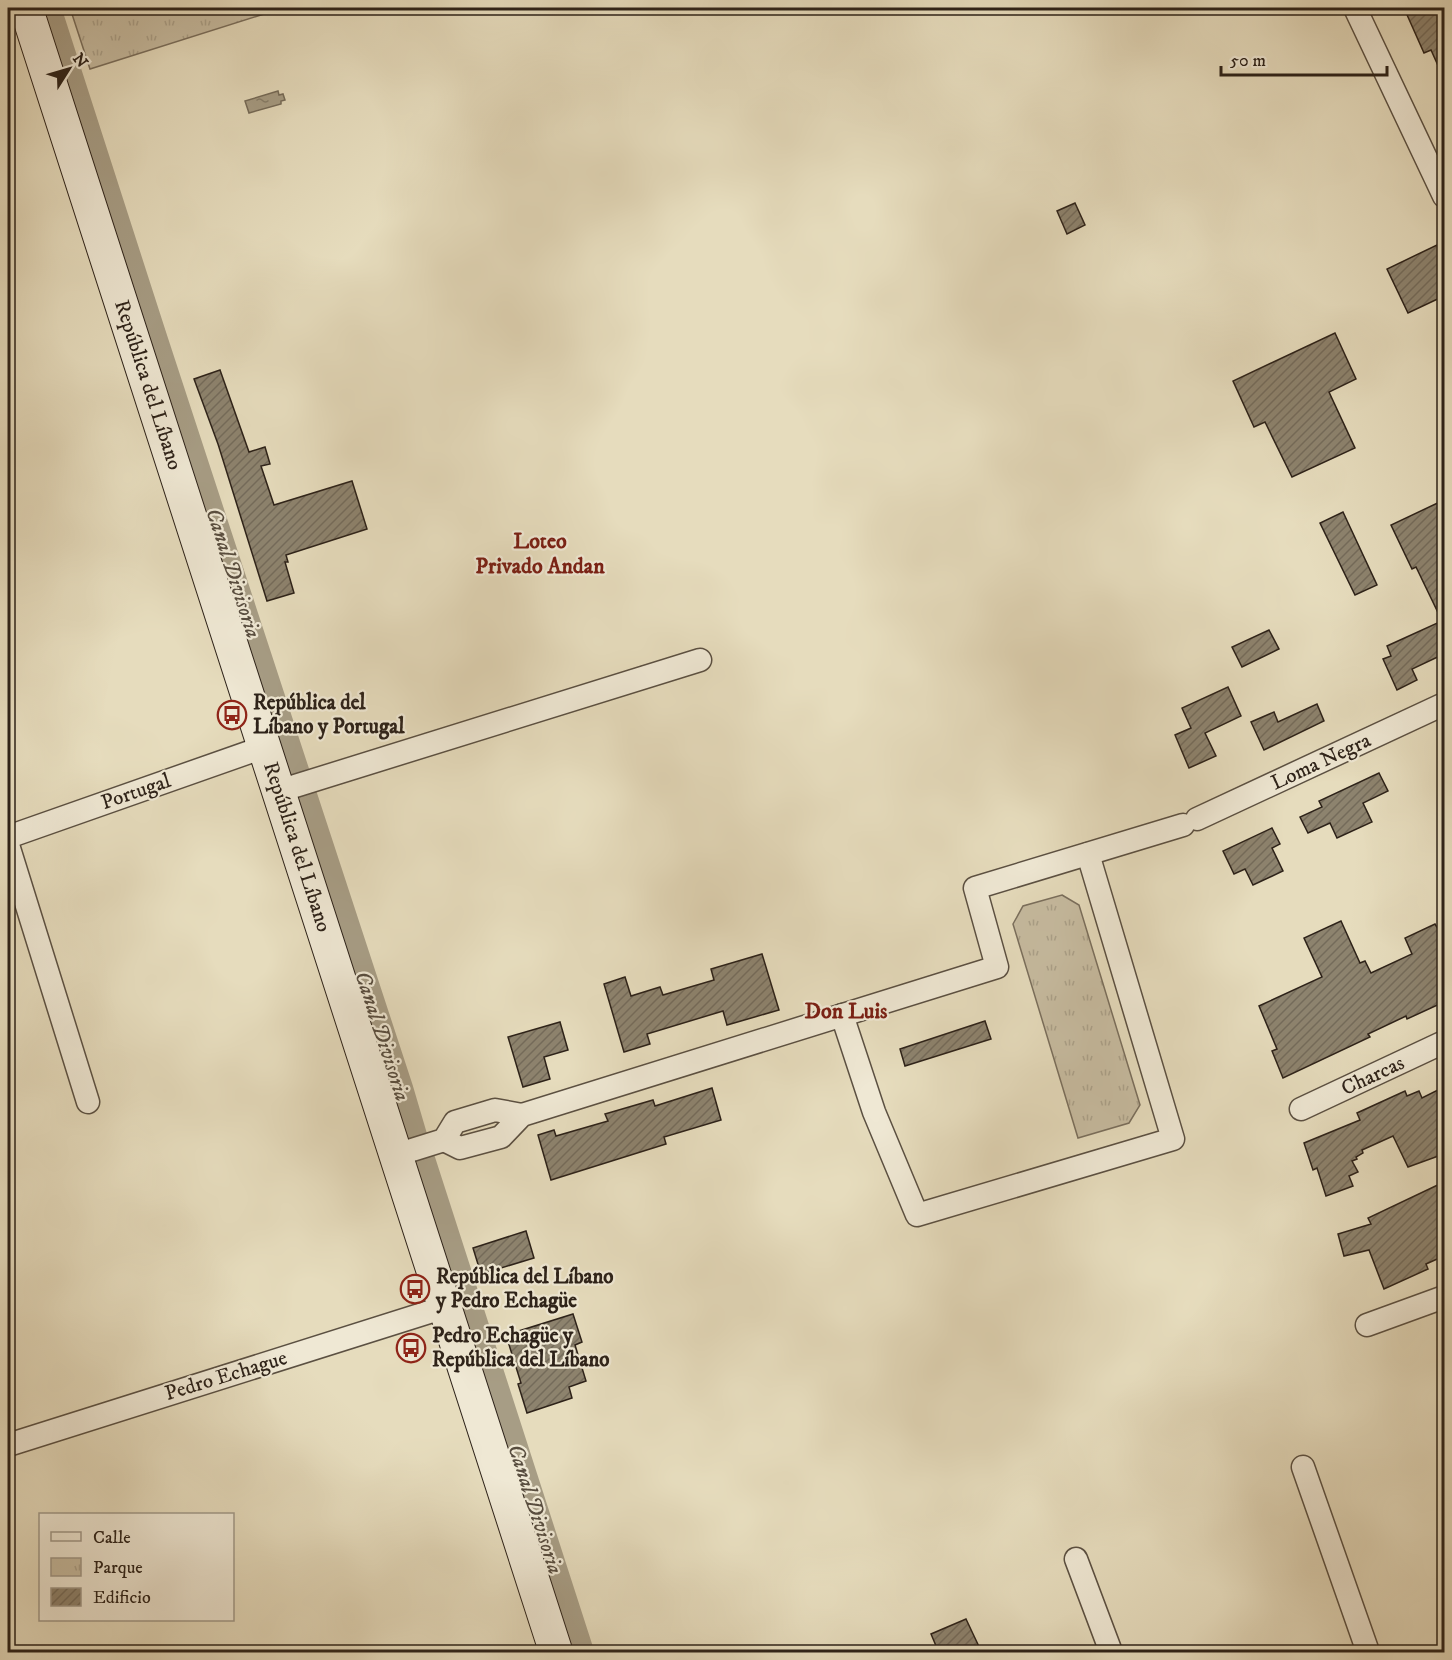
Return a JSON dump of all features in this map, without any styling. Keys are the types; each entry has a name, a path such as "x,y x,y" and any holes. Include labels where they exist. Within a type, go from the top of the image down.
{"main road":[{"name":"República del Líbano","path":"26,8 556,1653"}],"street":[{"path":"1355,8 1444,196"},
{"path":"279,791 700,660"},
{"name":"Loma Negra","path":"842,1015 997,968 975,888 1190,822 1444,704"},
{"name":"Portugal","path":"8,837 264,747"},
{"path":"8,845 88,1102"},
{"path":"396,1155 444,1140 455,1122 495,1110 522,1115 842,1015 874,1112 917,1215 1173,1139 1088,854"},
{"name":"Charcas","path":"1300,1110 1444,1042"},
{"path":"1367,1325 1444,1297"},
{"name":"Pedro Echague","path":"8,1445 445,1307"},
{"path":"1303,1467 1368,1653"},
{"path":"1076,1559 1111,1653"}],"green space":[{"path":"70,8 283,8 90,69"},
{"path":"1062,895 1079,905 1140,1105 1129,1123 1078,1138 1013,924 1023,906"}],"water":[{"path":"278,91 279,95 283,94 285,100 281,101 281,104 249,113 245,101"}],"building":[{"path":"1404,8 1444,8 1444,79 1431,50 1424,53"},
{"path":"1075,203 1085,225 1067,234 1057,211"},
{"path":"1437,245 1444,262 1444,296 1408,313 1387,269"},
{"path":"1335,333 1356,379 1329,392 1355,448 1292,477 1265,422 1254,427 1233,381"},
{"path":"220,370 249,452 265,447 270,464 261,466 274,505 352,481 367,529 286,555 288,562 285,562 294,593 267,601 218,444 194,379"},
{"path":"1444,500 1444,654 1412,669 1417,680 1397,690 1383,659 1391,656 1387,646 1442,621 1416,567 1412,569 1391,525"},
{"path":"1343,512 1377,585 1355,595 1320,523"},
{"path":"1269,630 1279,649 1242,667 1232,647"},
{"path":"1228,687 1241,716 1205,733 1216,756 1189,768 1175,735 1191,728 1182,708"},
{"path":"1317,704 1324,721 1264,750 1251,722 1274,712 1278,722"},
{"path":"1379,773 1388,791 1363,803 1372,822 1337,838 1330,823 1308,833 1300,817 1322,807 1319,801"},
{"path":"1272,828 1280,844 1272,848 1283,871 1253,885 1245,869 1234,874 1223,851"},
{"path":"1341,921 1360,963 1365,961 1371,973 1412,954 1405,938 1435,924 1438,929 1444,926 1444,1002 1407,1019 1406,1016 1368,1034 1370,1037 1283,1078 1272,1051 1277,1049 1259,1006 1322,977 1304,938"},
{"path":"762,954 779,1010 727,1025 723,1011 647,1034 650,1044 624,1052 604,984 625,977 631,996 660,987 663,995 714,980 711,969"},
{"path":"985,1021 991,1039 905,1066 900,1049"},
{"path":"560,1022 568,1050 544,1057 550,1079 523,1087 508,1037"},
{"path":"1444,1087 1444,1154 1408,1167 1393,1136 1362,1150 1363,1153 1352,1161 1358,1172 1349,1176 1353,1186 1326,1196 1317,1168 1313,1170 1304,1143 1360,1120 1357,1113 1405,1091 1407,1096 1419,1091 1422,1098"},
{"path":"712,1088 721,1120 664,1137 666,1144 551,1180 538,1135 554,1130 556,1136 608,1121 605,1114 653,1100 655,1106"},
{"path":"1444,1182 1444,1256 1426,1264 1428,1269 1384,1289 1369,1250 1344,1256 1338,1234 1371,1224 1368,1218"},
{"path":"526,1231 534,1258 481,1274 473,1248"},
{"path":"573,1314 582,1342 575,1345 586,1381 569,1387 572,1398 527,1413 518,1384 521,1383 506,1335"},
{"path":"966,1619 982,1653 939,1653 931,1634"}],"waterway":[{"name":"Canal Divisoria","path":"49,8 416,1139"},
{"name":"Canal Divisoria","path":"423,1159 582,1652"}],"place":[{"name":"República del Líbano y Portugal","path":"232,715"},
{"name":"República del Líbano y Pedro Echagüe","path":"415,1289"},
{"name":"Pedro Echagüe y República del Líbano","path":"411,1348"}],"district":[{"name":"Loteo Privado Andan","path":"540,554"},
{"name":"Don Luis","path":"846,1011"}]}
